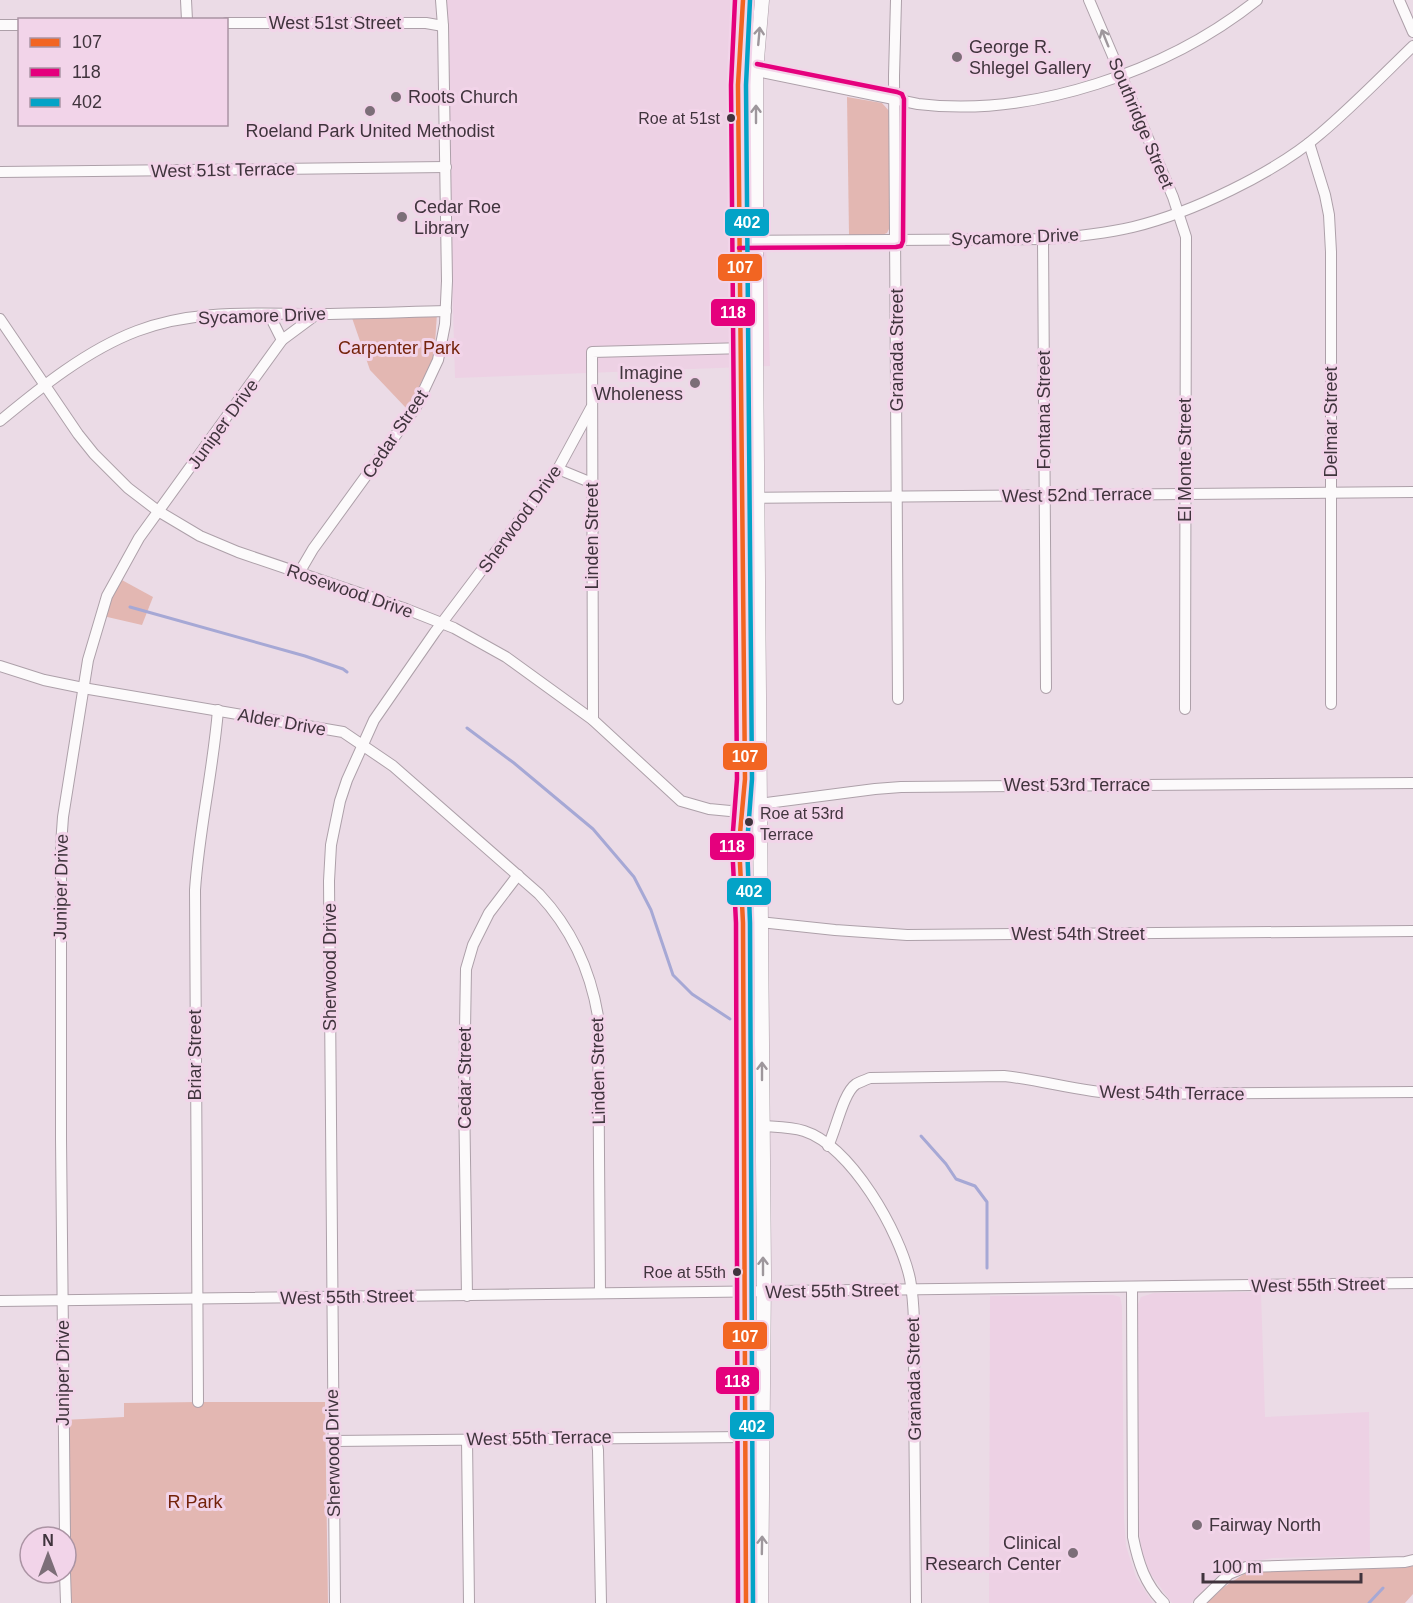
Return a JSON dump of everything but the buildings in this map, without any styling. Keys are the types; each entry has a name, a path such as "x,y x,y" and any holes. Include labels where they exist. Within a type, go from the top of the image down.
{"main road":[{"path":"743,0 738,71 745,779 739,844 743,922 746,1603"},
{"path":"761,1603 764,1292 759,922 756,71 762,0"}],"street":[{"path":"186,0 188,18"},
{"name":"Cedar Street","path":"299,573 312,549 384,453 423,395 438,360 446,311 446,167 441,0"},
{"name":"Granada Street","path":"896,0 894,76 896,99 898,699"},
{"name":"Southridge Street","path":"1089,0 1178,212"},
{"path":"1399,0 1413,32"},
{"path":"738,71 756,71 941,107 1004,104 1058,94 1120,76 1168,57 1204,38 1251,2"},
{"name":"West 51st Street","path":"228,23 426,23 443,26"},
{"path":"0,25 18,25"},
{"name":"Sycamore Drive","path":"739,241 756,243 1042,239 1131,227 1178,212 1244,183 1308,143 1413,46"},
{"name":"Delmar Street","path":"1308,143 1325,195 1329,215 1331,252 1331,704"},
{"name":"West 51st Terrace","path":"0,172 446,167"},
{"name":"El Monte Street","path":"1178,212 1186,237 1185,709"},
{"name":"Fontana Street","path":"1042,239 1046,688"},
{"name":"Sycamore Drive","path":"0,421 45,386 91,355 138,331 171,320 212,314 446,311"},
{"path":"269,314 282,340"},
{"name":"Juniper Drive","path":"65,1525 61,845 83,688 95,631 107,596 128,555 282,340 317,314"},
{"name":"Rosewood Drive","path":"0,319 94,454 128,488 158,511 200,536 238,552 406,609 454,628 506,657 593,720 681,801 709,809 730,811 742,808"},
{"path":"740,348 756,348"},
{"name":"Linden Street","path":"593,720 592,352 740,348"},
{"name":"Sherwood Drive","path":"335,1603 331,1297 329,881 331,845 346,780 374,720 442,624 558,469 591,408"},
{"path":"558,469 592,483"},
{"name":"West 52nd Terrace","path":"741,498 1413,492"},
{"name":"Alder Drive","path":"0,666 44,680 83,688 343,732 393,766 518,875"},
{"name":"Briar Street","path":"198,1401 195,890 218,710"},
{"name":"West 53rd Terrace","path":"742,808 875,789 908,787 1413,783"},
{"name":"Cedar Street","path":"467,1296 464,1102 466,969 473,945 489,913 518,875"},
{"name":"Linden Street","path":"518,875 554,910 583,959 594,989 598,1016 600,1293"},
{"name":"West 54th Street","path":"743,922 906,935 1413,931"},
{"name":"West 54th Terrace","path":"828,1146 836,1130 846,1096 855,1085 870,1078 1004,1076 1026,1078 1097,1093 1120,1094 1413,1092"},
{"path":"763,1126 804,1131 828,1146"},
{"name":"Granada Street","path":"828,1146 842,1156 884,1214 902,1249 912,1289 915,1603"},
{"name":"West 55th Street","path":"0,1301 1413,1283"},
{"path":"1132,1287 1133,1537 1138,1562 1148,1582 1164,1603"},
{"name":"West 55th Terrace","path":"333,1441 746,1437"},
{"path":"596,1438 601,1603"},
{"path":"467,1439 469,1603"},
{"path":"1199,1603 1229,1574 1246,1567 1413,1560"},
{"path":"65,1585 66,1603"}],"shaded area":[{"path":"444,0 758,0 770,366 455,378"},
{"path":"1261,1292 1265,1417 1369,1412 1370,1556 1273,1558 1240,1563 1218,1576 1191,1603 1172,1603 1150,1573 1142,1552 1139,1532 1138,1304 1141,1297 1154,1293"},
{"path":"1113,1295 1120,1297 1122,1306 1126,1546 1136,1577 1153,1603 989,1603 990,1296"}],"green space":[{"path":"847,97 882,103 890,112 891,225 887,233 882,235 849,235"},
{"name":"Carpenter Park","path":"437,313 434,359 407,409 370,370 351,315"},
{"path":"120,579 153,597 142,625 103,616"},
{"name":"R Park","path":"325,1402 328,1603 66,1603 66,1585 78,1585 78,1525 65,1525 63,1420 124,1417 124,1403"},
{"path":"1413,1566 1413,1594 1405,1603 1207,1603 1224,1587 1244,1574 1267,1570"}],"waterway":[{"path":"130,607 305,656 347,672"},
{"path":"467,728 514,763 593,829 634,877 651,910 673,975 692,994 730,1019"},
{"path":"921,1136 956,1179 975,1186 987,1202 987,1268"},
{"path":"1369,1603 1383,1588"}],"transit line":[{"name":"118","path":"735,0 731,85 737,779 732,844 736,923 738,1603"},
{"name":"107","path":"743,0 738,85 745,779 739,844 743,923 746,1603"},
{"name":"402","path":"750,0 746,85 752,779 747,844 750,923 753,1603"},
{"name":"118","path":"739,248 896,247 901,246 903,241 904,99 902,94 757,64"}],"place":[{"name":"George R. Shlegel Gallery","path":"957,57"},
{"name":"Roots Church","path":"396,97"},
{"name":"Roeland Park United Methodist","path":"370,111"},
{"name":"Roe at 51st","path":"731,118"},
{"name":"Cedar Roe Library","path":"402,217"},
{"name":"Imagine Wholeness","path":"695,383"},
{"name":"Roe at 53rd Terrace","path":"749,822"},
{"name":"Roe at 55th","path":"737,1272"},
{"name":"Fairway North","path":"1197,1525"},
{"name":"Clinical Research Center","path":"1073,1553"}]}
